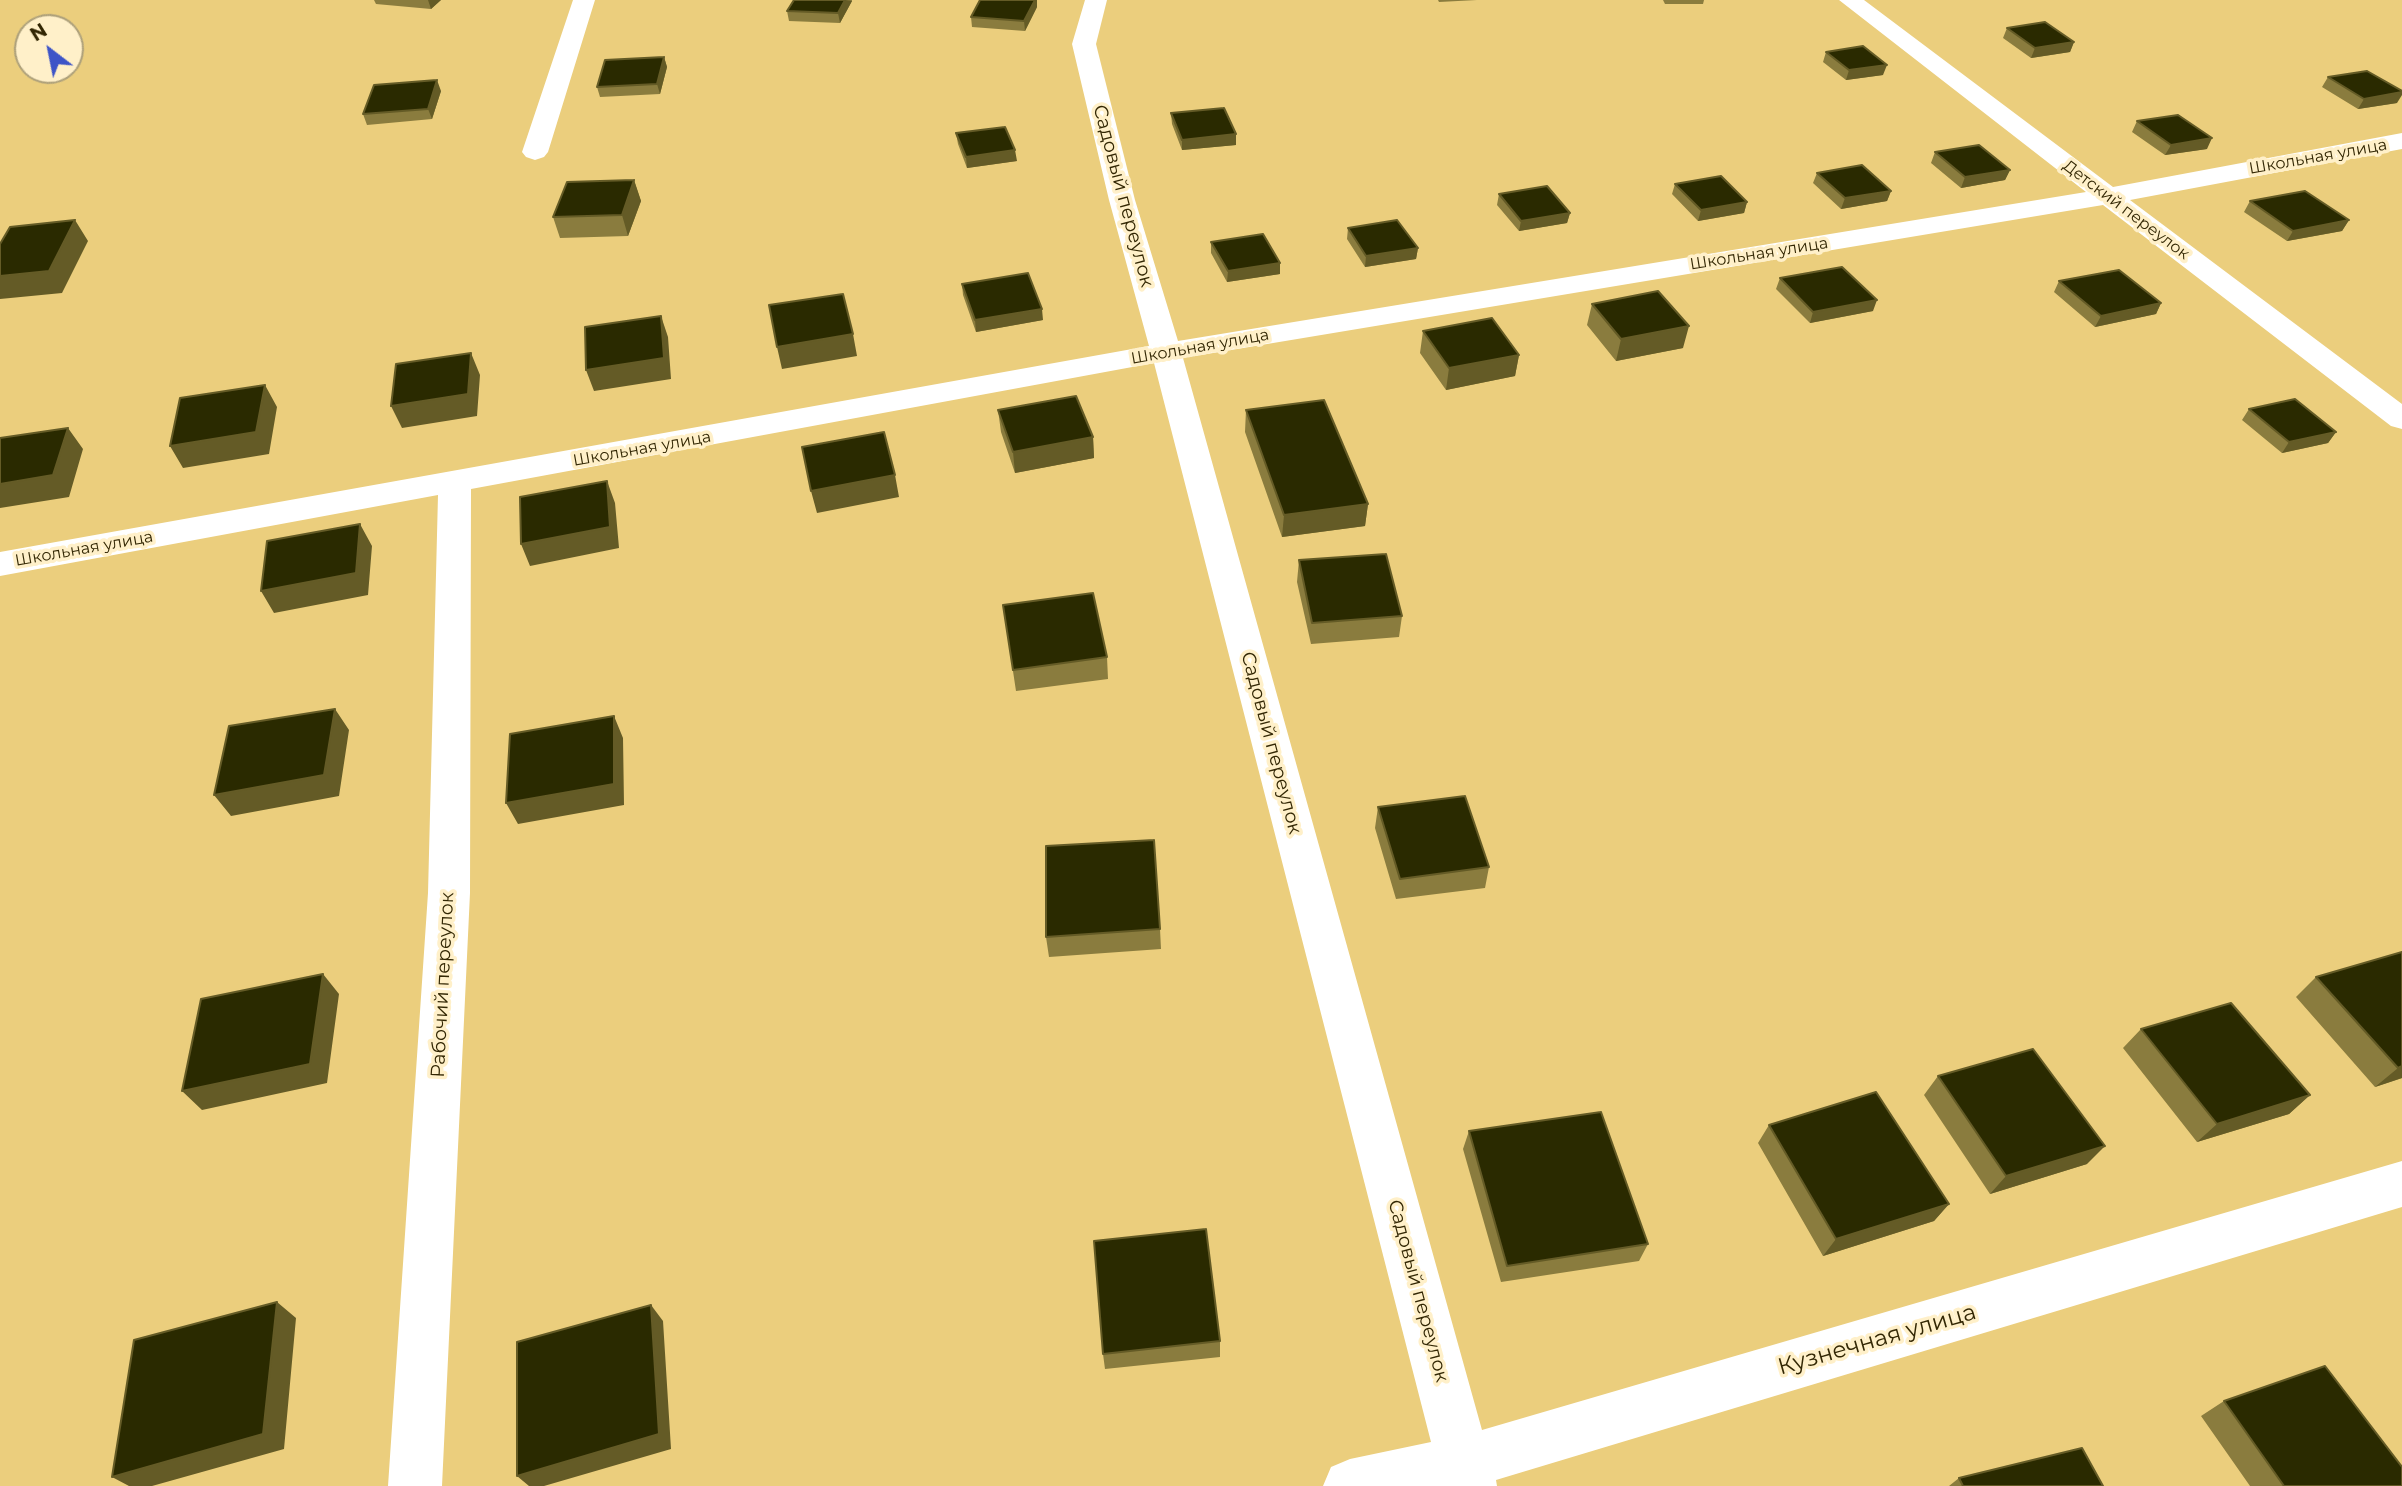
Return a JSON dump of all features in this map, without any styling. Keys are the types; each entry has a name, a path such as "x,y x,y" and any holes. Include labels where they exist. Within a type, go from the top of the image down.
{"lane":[{"path":"535,152 584,0"},
{"name":"Садовый переулок","path":"1096,0 1084,44 1122,200 1166,352 1467,1474"},
{"name":"Детский переулок","path":"1850,0 2402,419"},
{"name":"Школьная улица","path":"0,564 455,484 1166,352 2108,196 2402,141"},
{"name":"Рабочий переулок","path":"415,1486 449,893 455,484"},
{"name":"Кузнечная улица","path":"1350,1486 1467,1474 2402,1184"}],"building":[{"path":"794,0 845,0 838,13 787,11"},
{"path":"980,0 1035,0 1024,21 971,17"},
{"path":"2045,22 2074,42 2035,48 2007,28"},
{"path":"1863,46 1887,65 1849,70 1826,52"},
{"path":"664,57 657,84 597,87 605,60"},
{"path":"2367,71 2402,92 2364,99 2328,77"},
{"path":"437,80 428,109 363,114 374,85"},
{"path":"1224,108 1236,134 1182,140 1171,113"},
{"path":"2178,115 2212,138 2171,145 2137,121"},
{"path":"1005,127 1015,150 966,157 956,133"},
{"path":"1979,145 2010,170 1965,177 1935,152"},
{"path":"1862,165 1891,191 1845,198 1817,173"},
{"path":"1721,176 1747,202 1701,210 1675,184"},
{"path":"634,180 622,215 553,217 567,182"},
{"path":"1547,186 1570,213 1521,221 1499,194"},
{"path":"2305,191 2349,220 2293,231 2250,201"},
{"path":"75,220 49,271 0,276 0,244 10,227"},
{"path":"1397,220 1418,248 1366,256 1348,228"},
{"path":"1263,234 1280,263 1228,271 1211,242"},
{"path":"1842,267 1877,300 1813,312 1780,278"},
{"path":"2119,270 2161,303 2101,316 2059,281"},
{"path":"1028,273 1042,309 975,320 962,284"},
{"path":"1658,291 1689,326 1621,339 1592,304"},
{"path":"843,294 853,334 777,347 769,305"},
{"path":"661,316 664,358 586,370 585,327"},
{"path":"1492,318 1519,355 1449,368 1423,331"},
{"path":"471,353 468,394 391,406 396,364"},
{"path":"265,385 256,432 170,446 180,398"},
{"path":"1076,396 1093,437 1013,452 998,410"},
{"path":"2295,399 2336,432 2289,442 2249,409"},
{"path":"1324,400 1368,504 1284,515 1246,410"},
{"path":"68,428 53,475 0,484 0,438"},
{"path":"884,432 895,475 811,491 802,447"},
{"path":"607,481 610,527 521,544 520,497"},
{"path":"360,524 356,573 261,591 267,541"},
{"path":"1386,554 1402,616 1312,623 1299,560"},
{"path":"1093,593 1107,657 1013,670 1003,605"},
{"path":"335,709 324,775 214,795 229,726"},
{"path":"614,716 614,784 506,803 510,734"},
{"path":"1465,796 1489,867 1400,879 1378,807"},
{"path":"1154,840 1160,929 1046,937 1046,846"},
{"path":"2402,952 2402,1066 2398,1068 2316,977"},
{"path":"323,974 310,1064 182,1091 201,999"},
{"path":"2231,1003 2310,1095 2217,1124 2141,1029"},
{"path":"2033,1049 2105,1146 2006,1176 1938,1076"},
{"path":"1876,1092 1949,1204 1836,1239 1769,1125"},
{"path":"1601,1112 1648,1244 1507,1266 1469,1131"},
{"path":"1206,1229 1220,1341 1103,1354 1094,1241"},
{"path":"277,1302 263,1434 112,1477 134,1340"},
{"path":"651,1305 659,1434 517,1476 517,1342"},
{"path":"2325,1366 2402,1467 2402,1486 2284,1486 2224,1401"},
{"path":"2082,1448 2103,1486 1963,1486 1959,1478"}]}
